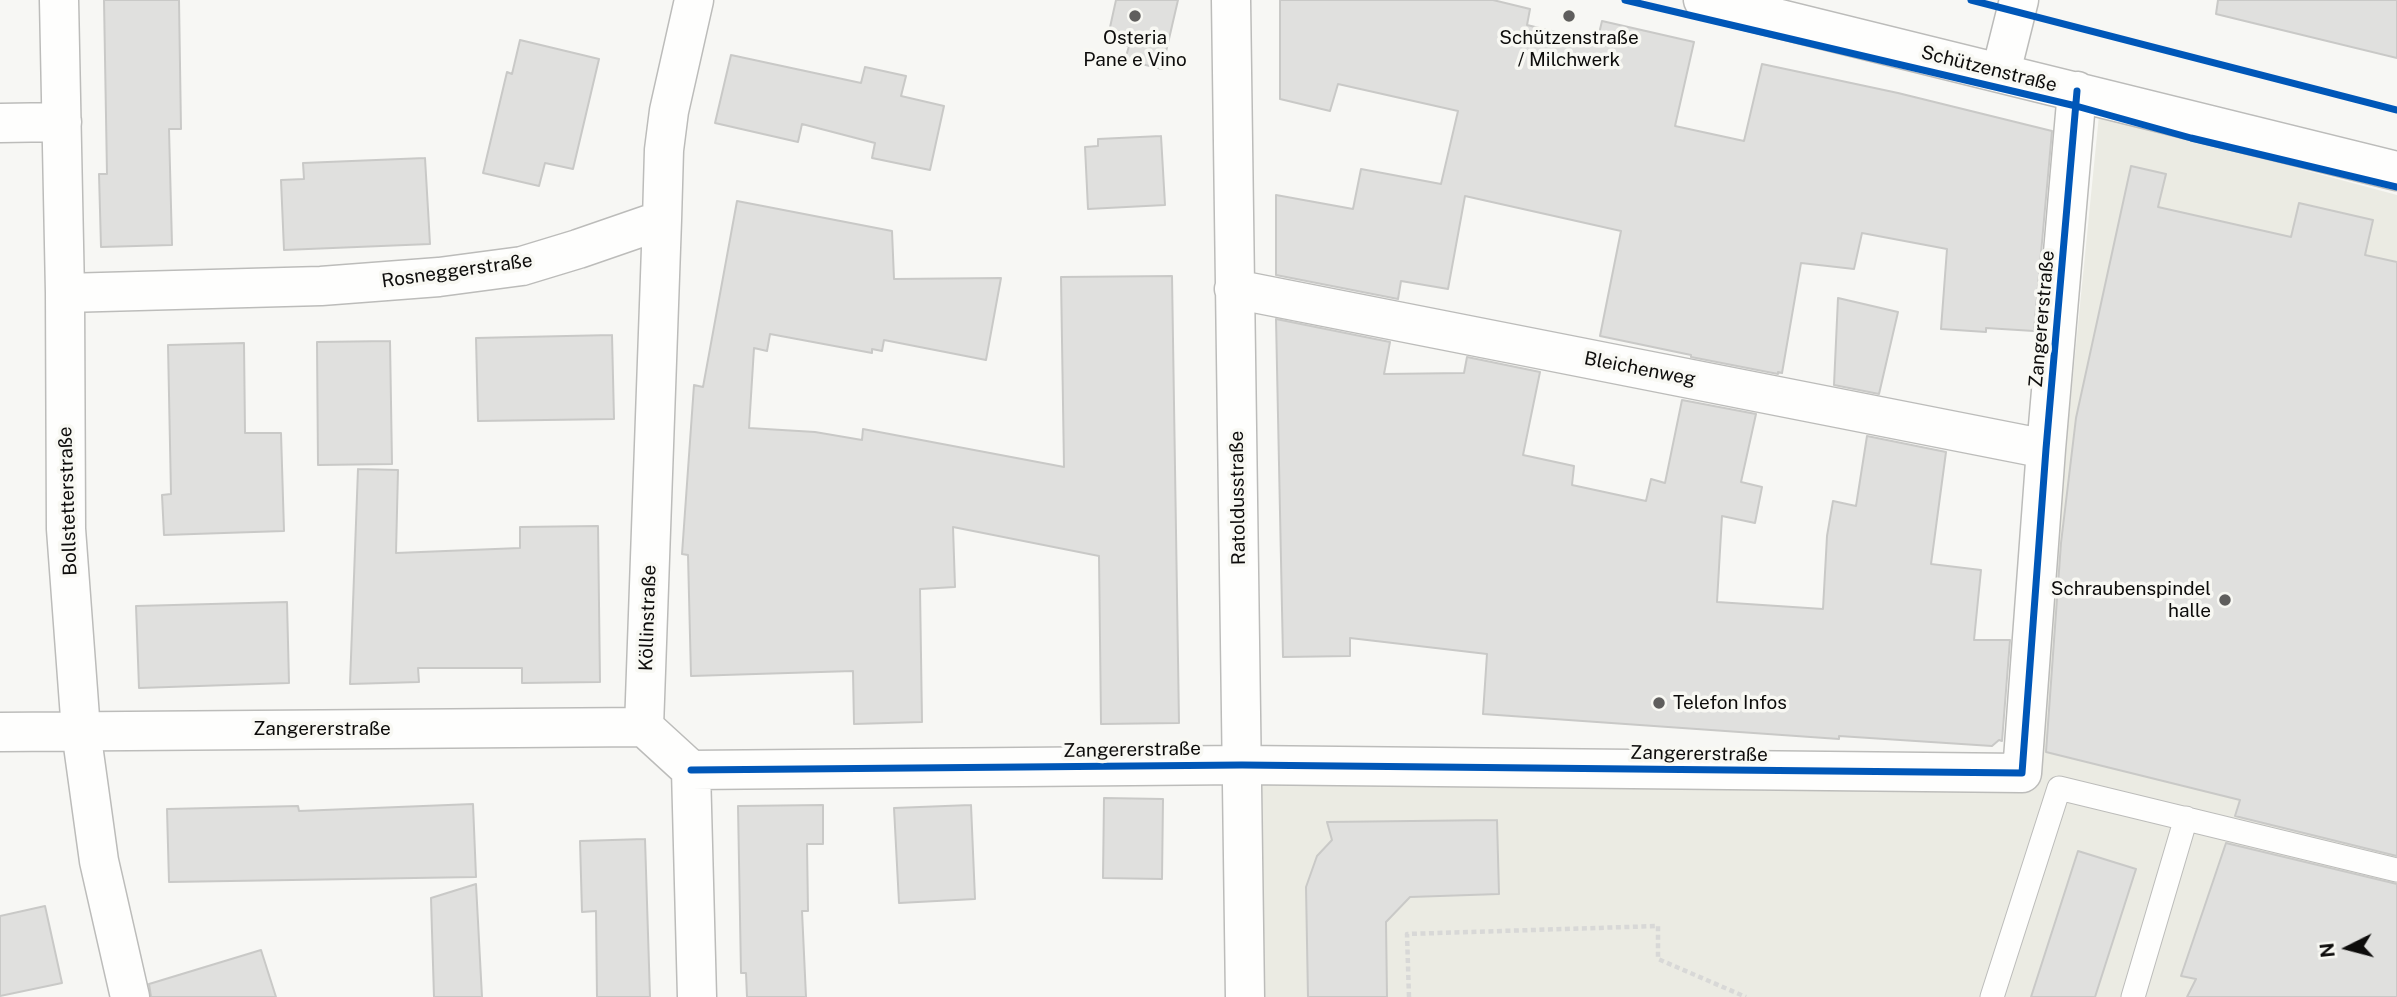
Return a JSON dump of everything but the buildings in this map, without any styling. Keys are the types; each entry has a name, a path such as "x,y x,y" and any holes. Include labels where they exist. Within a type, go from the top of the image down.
{"street":[{"name":"Bollstetterstraße","path":"59,0 65,293 66,529 81,731 99,861 130,997"},
{"path":"662,219 664,150 669,111 694,0"},
{"name":"Ratoldusstraße","path":"1231,0 1245,997"},
{"name":"Schützenstraße","path":"1703,0 2397,172"},
{"path":"2001,72 2018,0"},
{"name":"Zangererstraße","path":"691,770 1242,765 2022,773 2046,449 2077,91"},
{"path":"0,123 62,122"},
{"name":"Rosneggerstraße","path":"65,293 321,286 439,277 522,266 662,219"},
{"name":"Köllinstraße","path":"644,727 662,219"},
{"name":"Bleichenweg","path":"1234,289 2046,449"},
{"path":"644,727 691,770 698,997"},
{"name":"Zangererstraße","path":"0,732 644,727"}],"lane":[{"path":"1992,997 2059,788 2397,870"},
{"path":"2133,997 2186,818"}],"path":[{"path":"1409,997 1408,934 1658,926 1658,959 1746,997"}],"shaded area":[{"path":"2099,115 2397,195 2397,997 1262,997 1255,775 2032,785"}],"cycle path":[{"path":"1625,0 2076,106 2191,138 2397,187"},
{"path":"1971,0 2397,110"},
{"path":"691,770 1242,765 2022,773 2046,449 2077,91"}],"place":[{"name":"Osteria Pane e Vino","path":"1135,16"},
{"name":"Schützenstraße / Milchwerk","path":"1569,16"},
{"name":"Schraubenspindel halle","path":"2225,600"},
{"name":"Telefon Infos","path":"1659,703"}]}
